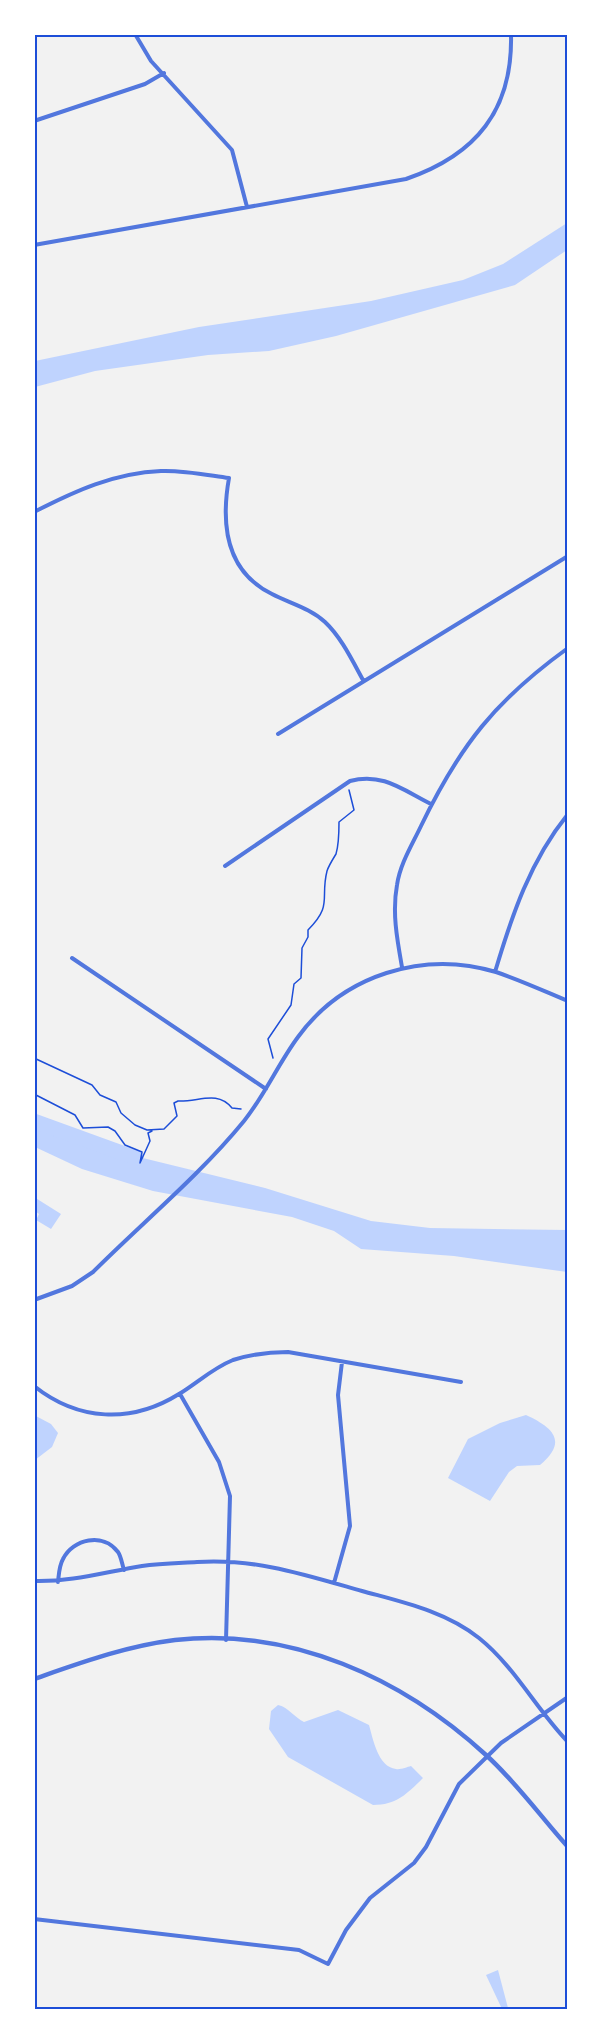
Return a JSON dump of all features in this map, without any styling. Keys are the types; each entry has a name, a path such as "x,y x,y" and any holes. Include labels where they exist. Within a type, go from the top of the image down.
{"street":[{"path":"135,34 143,50 232,150 247,207"},
{"path":"34,245 406,179 433,170 454,158 474,141 492,118 502,99 510,62 511,34"},
{"path":"34,121 145,84 164,73"},
{"path":"34,512 97,482 131,474 163,471 230,478 224,508 229,546 236,560 252,580 269,593 312,612 324,621 334,632 363,680"},
{"path":"278,734 567,556"},
{"path":"402,967 395,930 396,886 400,869 431,804 467,743 488,717 521,684 567,648"},
{"path":"225,866 350,781 362,777 385,779 431,804"},
{"path":"495,972 514,909 531,870 552,834 567,814"},
{"path":"72,958 266,1089"},
{"path":"34,1300 72,1286 93,1272 214,1156 248,1116 298,1037 316,1016 349,990 402,967 436,964 495,972 567,1001"},
{"path":"34,1386 62,1405 86,1413 107,1415 138,1413 180,1394 215,1369 261,1353 288,1352 461,1383"},
{"path":"334,1583 350,1526 338,1395 342,1362"},
{"path":"180,1394 226,1479 231,1514 226,1640"},
{"path":"58,1582 61,1562 67,1551 77,1544 92,1539 109,1544 118,1553 124,1570"},
{"path":"34,1581 58,1582 143,1566 230,1562 267,1564 418,1606 462,1626 502,1660 567,1742"},
{"path":"34,1679 86,1660 136,1647 176,1640 260,1643 320,1654 377,1678 416,1701 488,1757 567,1847"},
{"path":"34,1919 298,1950 328,1964 346,1930 370,1898 414,1863 426,1847 459,1784 501,1743 567,1698"}],"path":[{"path":"273,1058 268,1039 291,1005 294,984 301,978 302,948 308,937 308,930 318,920 326,906 324,890 327,870 339,844 339,822 354,810 349,790"},
{"path":"34,1058 92,1085 100,1095 116,1102 127,1119 147,1130 164,1129 173,1122 177,1116 174,1103 178,1101 216,1097 228,1102 232,1108 241,1109"},
{"path":"34,1094 75,1115 83,1128 108,1127 115,1131 125,1145 142,1152 140,1163 150,1141 148,1133 153,1131"}],"water":[{"path":"567,223 567,250 515,285 336,336 269,351 208,355 95,371 35,387 35,361 199,327 371,301 463,280 503,264"},
{"path":"35,1119 102,1148 265,1188 371,1221 430,1228 567,1230 567,1272 454,1256 361,1249 334,1231 292,1217 153,1191 82,1169 35,1147"},
{"path":"34,1197 61,1214 51,1229 36,1220 39,1214 35,1211"},
{"path":"34,1415 51,1424 58,1433 52,1447 35,1460"},
{"path":"526,1415 543,1424 554,1436 554,1449 540,1465 517,1466 509,1472 490,1501 448,1478 468,1439 500,1423"},
{"path":"278,1705 304,1722 338,1710 369,1725 377,1752 385,1763 398,1769 411,1766 423,1778 401,1798 373,1805 288,1757 269,1729 271,1711"},
{"path":"498,1970 508,2008 502,2009 486,1975"}],"waterway":[{"path":"34,1121 136,1158"}]}
